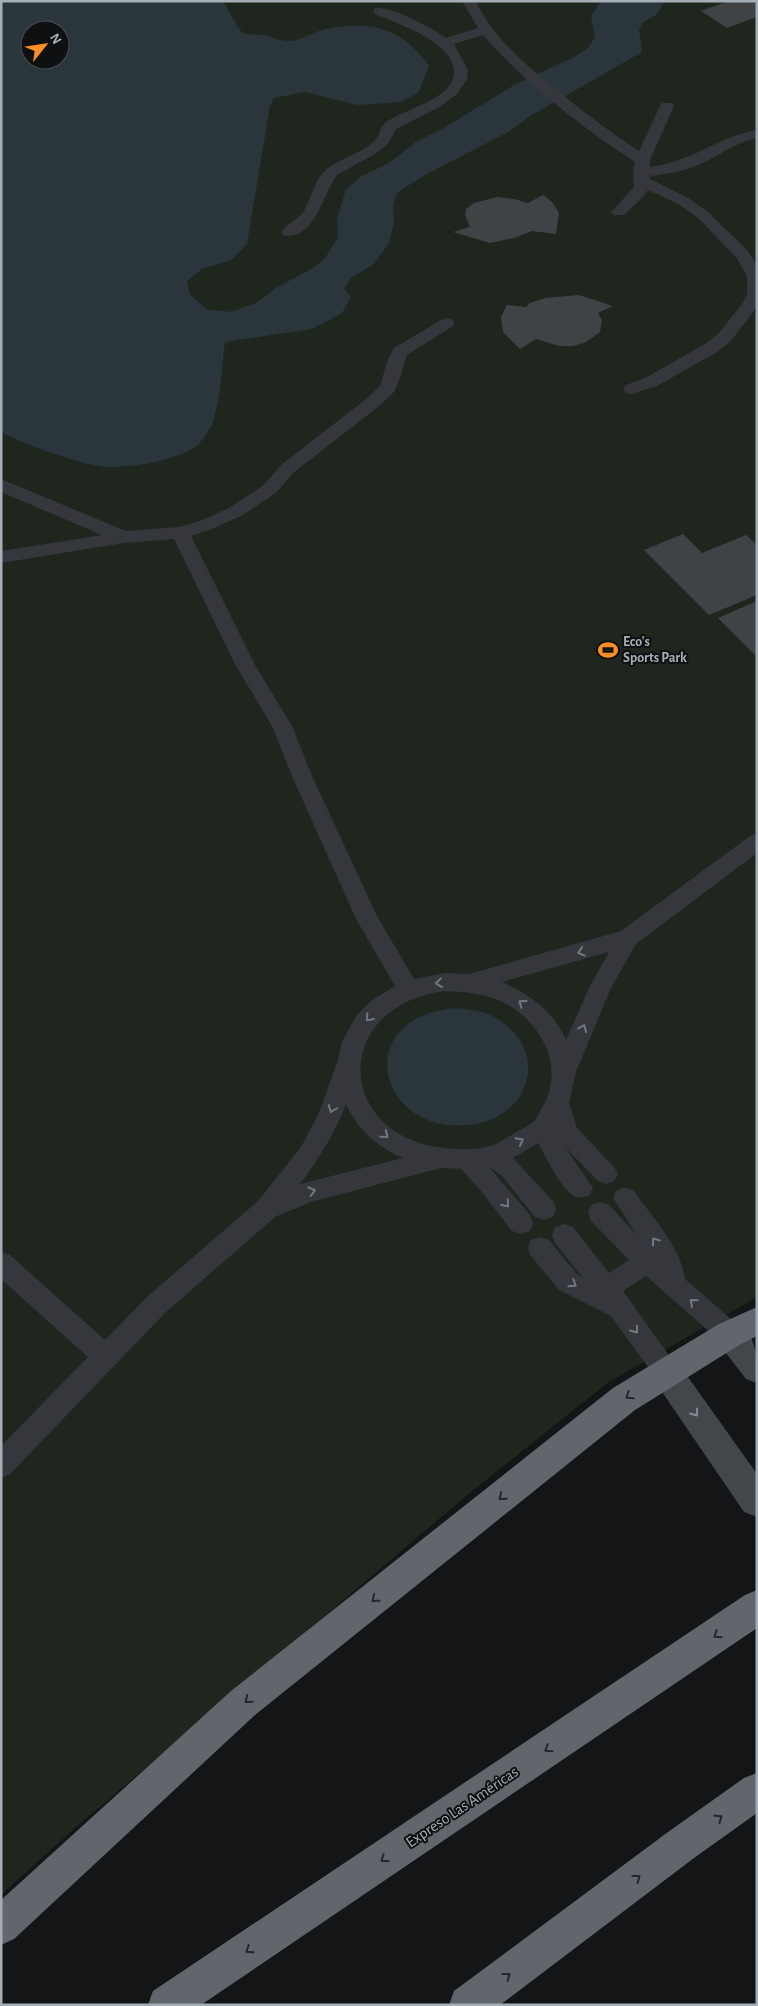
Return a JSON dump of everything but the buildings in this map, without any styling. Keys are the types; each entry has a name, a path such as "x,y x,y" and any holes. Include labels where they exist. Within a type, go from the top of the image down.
{"highway":[{"path":"1,1926 244,1704 624,1399 743,1327"},
{"name":"Expreso Las Américas","path":"167,2005 757,1607"},
{"path":"468,2005 681,1845 757,1791"}],"street":[{"path":"743,1327 757,1369"},
{"path":"667,1373 756,1501"}],"lane":[{"path":"469,1 476,16 486,30 512,61 607,138 642,171 683,200 724,235 742,254 756,276 756,295 724,338 711,348 651,382 632,389"},
{"path":"289,232 304,222 313,209 326,179 332,172 383,141 390,126 436,103 457,86 461,70 451,49 414,25 380,11"},
{"path":"444,43 486,30"},
{"path":"619,212 638,194 642,187 642,171 667,106"},
{"path":"642,171 678,168 694,162 726,142 757,134"},
{"path":"1,557 124,537 180,533 206,525 235,512 270,489 287,469 372,403 388,388 396,359 400,352 447,323"},
{"path":"1,485 124,537"},
{"path":"180,533 246,666 282,726 302,776 367,919 408,990"},
{"path":"471,983 628,938 757,842"},
{"path":"349,1063 351,1085 358,1106 372,1125 392,1141 415,1152 440,1159 467,1160 493,1156 542,1130 557,1103 564,1072 601,986 628,938"},
{"path":"1,1465 157,1304 267,1210 309,1154 329,1118 349,1063 353,1042 364,1023 379,1006 408,990 422,985 445,982 471,983 495,989 510,996 536,1013 551,1031 557,1044 564,1072"},
{"path":"557,1103 567,1133 606,1174"},
{"path":"542,1130 563,1165 581,1188"},
{"path":"493,1156 510,1169 544,1209"},
{"path":"267,1210 307,1192 440,1159"},
{"path":"467,1160 490,1184 521,1223"},
{"path":"625,1198 661,1250 671,1268 673,1286"},
{"path":"600,1213 673,1286 743,1327"},
{"path":"564,1235 667,1373"},
{"path":"540,1248 568,1282 612,1297"},
{"path":"612,1297 647,1262"},
{"path":"1,1263 106,1357"}],"shaded area":[{"path":"1,1 757,1 757,1297 606,1384 466,1496 76,1827 1,1895"},
{"path":"1,1 223,1 239,29 246,34 263,35 289,41 297,40 322,30 338,27 369,26 382,29 407,42 429,66 418,93 401,102 357,105 305,92 274,98 270,106 247,244 231,260 202,269 187,281 190,295 207,309 231,312 258,302 276,288 313,268 325,258 338,237 337,219 346,189 362,176 389,163 417,141 444,128 514,85 574,57 589,47 595,37 591,16 601,1 663,1 657,14 642,23 639,30 642,52 532,115 508,132 427,174 398,192 393,204 394,222 389,243 374,264 351,278 344,289 351,297 342,313 312,329 225,342 219,398 214,419 211,427 194,448 185,453 153,462 109,467 86,463 24,443 1,432"},
{"path":"455,1008 488,1014 508,1027 521,1043 527,1060 527,1078 521,1095 508,1109 491,1120 468,1125 437,1123 413,1112 396,1095 388,1074 389,1052 400,1032 421,1016"}],"place":[{"name":"Eco's Sports Park","path":"608,650"}]}
